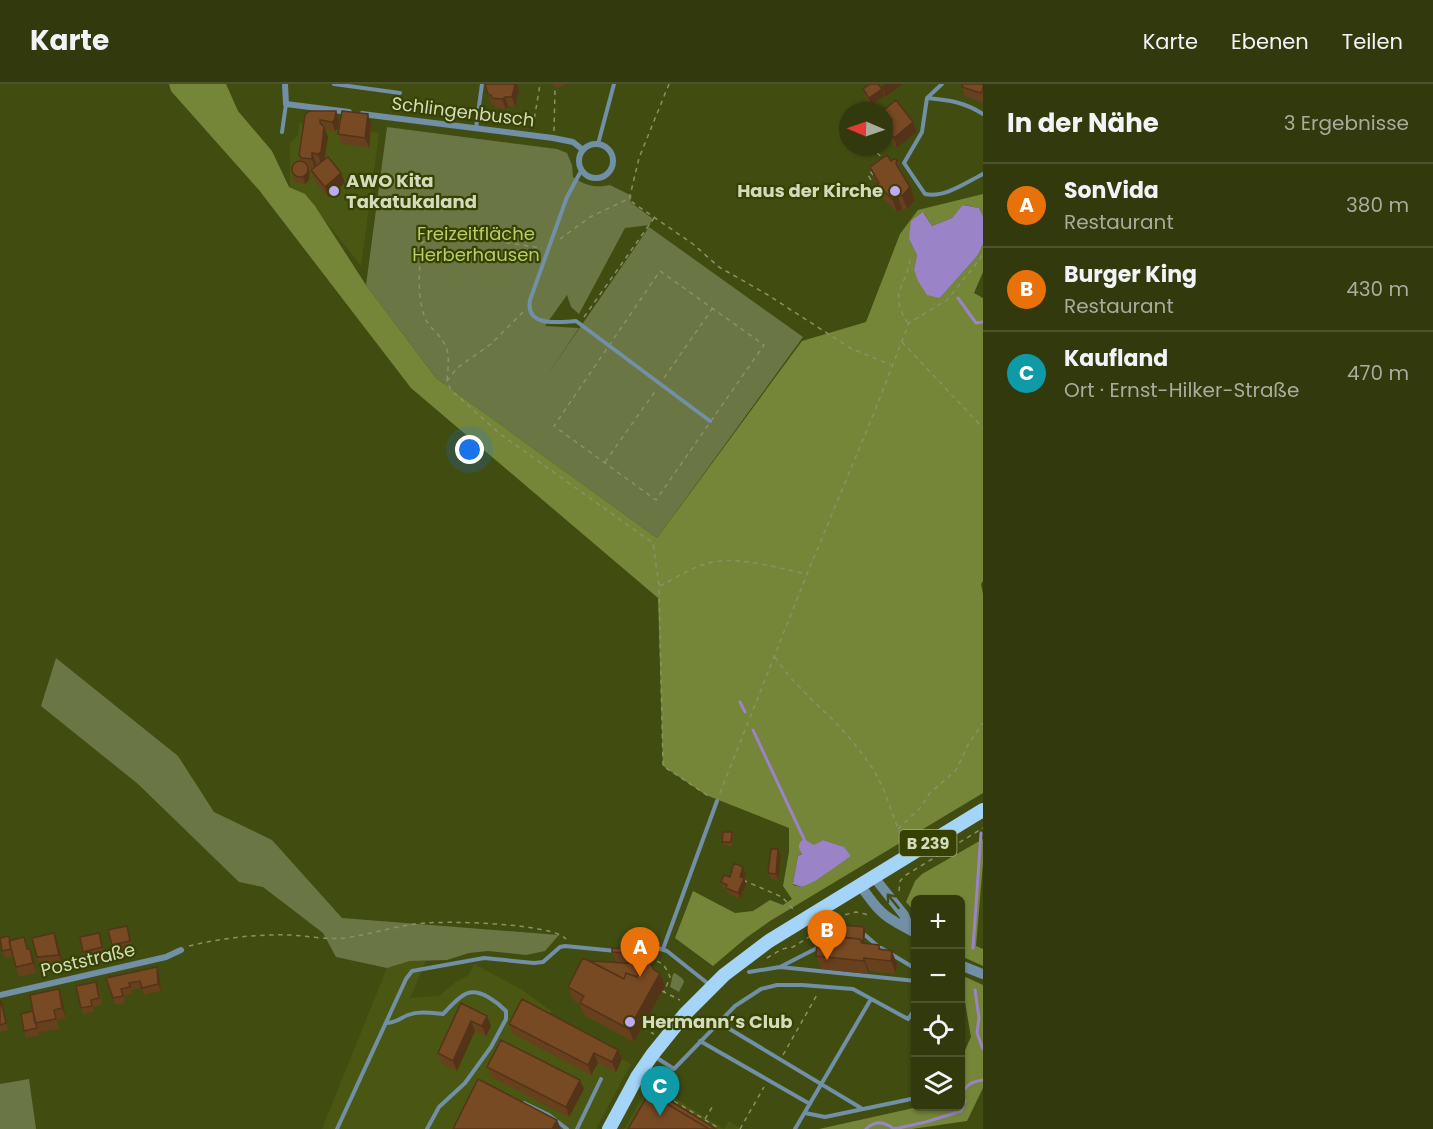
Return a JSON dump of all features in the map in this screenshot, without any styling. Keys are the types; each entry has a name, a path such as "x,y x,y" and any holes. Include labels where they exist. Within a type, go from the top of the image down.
{"main road":[{"name":"B 239","path":"609,1129 637,1077 678,1022 712,987 754,951 983,810"}],"street":[{"path":"285,84 286,104"},
{"name":"Schlingenbusch","path":"286,104 553,138 573,142 583,150"},
{"path":"598,144 604,146 613,160 610,171 596,178 585,175 579,158 583,150 590,145 598,144"},
{"path":"873,876 904,915 911,929"},
{"path":"860,885 879,910 894,922 911,930"},
{"name":"Poststraße","path":"0,995 166,957 181,950"},
{"path":"965,966 983,974"}],"lane":[{"path":"334,84 400,93"},
{"path":"476,129 482,84"},
{"path":"598,144 614,84"},
{"path":"942,84 927,98 922,132 904,163 925,194 941,194 983,174"},
{"path":"927,98 954,100 983,114"},
{"path":"282,132 286,104"},
{"path":"582,171 567,197 529,306 533,314 541,321 559,324 576,321 710,421"},
{"path":"663,949 717,801"},
{"path":"865,935 911,967"},
{"path":"780,967 826,943"},
{"path":"337,1129 406,979 412,971 484,958 543,962 560,947 620,951"},
{"path":"872,947 881,948"},
{"path":"627,951 663,949 712,987"},
{"path":"749,972 780,967 911,981"},
{"path":"652,1055 674,1069 735,1006 761,989 777,985 853,989 908,1019 911,1014"},
{"path":"386,1023 394,1023 408,1015 421,1012 442,1014 466,993 474,992 496,1001 506,1011 506,1019 491,1047 469,1077 439,1107 427,1129"},
{"path":"795,1129 871,999"},
{"path":"718,1022 861,1108"},
{"path":"700,1041 810,1104"},
{"path":"469,1077 479,1081"},
{"path":"577,1129 601,1079"},
{"path":"805,1113 825,1117 911,1099"},
{"path":"519,1101 549,1115 567,1129"}],"path":[{"path":"532,135 540,84"},
{"path":"551,243 570,233 590,217 629,198 641,151 669,84"},
{"path":"553,138 555,89"},
{"path":"881,156 885,159"},
{"path":"873,176 871,172 868,175 871,180 877,176"},
{"path":"629,198 693,244 719,267 768,295 850,348 892,365"},
{"path":"579,324 654,217"},
{"path":"549,249 435,232 421,244 419,283 425,317 442,339 448,353 447,381 451,390 500,434 653,543 659,586 663,766 717,801 909,324 947,300 983,252"},
{"path":"909,257 909,268 898,289 903,315 909,324"},
{"path":"447,381 457,368 491,344 522,313"},
{"path":"902,341 983,428"},
{"path":"659,586 694,568 720,560 761,564 807,574"},
{"path":"774,656 784,671 838,725 870,764 883,788 897,830 903,839"},
{"path":"897,830 921,807 929,794 956,770 969,743 983,723"},
{"path":"900,895 898,886 906,875 983,828"},
{"path":"744,884 746,881 782,897 793,909"},
{"path":"762,962 792,947 844,915 856,912 870,915"},
{"path":"181,950 187,946 242,937 267,935 345,938 385,928 427,923 474,922 528,927 562,934 572,947"},
{"path":"649,965 653,957"},
{"path":"652,960 660,962 670,977 663,992 683,1002"},
{"path":"643,1028 651,1033"},
{"path":"674,1069 661,1093 720,1129"},
{"path":"705,1119 714,1104"}],"shaded area":[{"path":"169,84 226,84 238,111 272,151 289,187 305,194 315,206 366,285 436,378 657,538 802,341 866,322 900,234 918,210 983,194 983,216 979,208 964,205 952,218 932,226 924,213 909,239 917,255 914,269 940,298 978,255 983,244 983,272 974,293 983,298 983,581 981,584 983,594 983,793 770,921 713,966 675,938 693,891 735,913 753,911 770,900 783,905 792,899 783,886 789,852 789,828 706,795 663,766 658,598 411,388 259,190 171,91","holes":["823,840 843,847 851,856 802,887 793,885 798,856"]},
{"name":"AWO Kita Takatukaland","path":"326,119 371,124 371,132 379,133 361,266 305,195 290,187 290,143 298,135 299,123 309,124"},
{"path":"963,205 979,208 983,216 983,244 978,255 940,298 927,295 914,269 917,255 909,239 911,221 923,212 932,226 952,218"},
{"path":"804,839 814,845 823,840 844,847 851,856 815,881 802,887 793,884 798,856 802,854 799,844"},
{"path":"983,839 976,946 983,949 983,966 965,958 965,895 911,895 911,908 906,902 915,881 922,874"},
{"path":"410,961 426,961 410,998 439,996 457,981 469,975 474,964 521,989 551,1011 548,1020 631,1064 596,1129 322,1129 387,968"},
{"path":"965,977 983,985 983,1088 967,1121 912,1129 819,1129 911,1109 911,1111 965,1111 965,1050 971,1037 965,1002"},
{"path":"658,1070 666,1072 666,1078 675,1083 672,1091 676,1099 724,1129 624,1129"},
{"path":"729,1121 741,1129 724,1129"}],"green space":[{"name":"Freizeitfläche Herberhausen","path":"387,127 557,149 567,153 572,165 573,177 591,186 610,185 632,196 630,202 652,218 650,225 625,228 579,314 571,307 567,295 545,326 579,328 546,377 649,227 803,337 657,538 436,378 366,285"},
{"path":"56,658 178,756 214,812 272,840 342,918 559,935 545,951 526,955 488,951 469,953 447,960 410,961 387,968 336,957 323,933 263,887 239,882 138,784 41,706"},
{"path":"675,973 684,982 679,992 670,987"},
{"path":"29,1079 36,1129 0,1129 0,1084"}],"building":[{"path":"485,84 515,84 512,97 502,99 492,98"},
{"path":"870,84 878,84 882,89 869,98 863,89"},
{"path":"963,84 983,84 983,88 981,93 962,87"},
{"path":"896,100 913,122 894,138 893,137 893,102"},
{"path":"309,111 336,111 332,122 320,120 324,127 321,152 312,153 312,159 302,158 299,155 305,115"},
{"path":"342,111 368,114 365,138 338,134"},
{"path":"886,156 891,161 897,160 896,164 910,187 902,196 892,199 877,184 879,183 870,167"},
{"path":"328,157 341,173 325,187 311,170"},
{"path":"300,161 306,163 308,169 306,175 300,177 294,175 292,169 294,163"},
{"path":"723,832 732,832 731,842 722,842"},
{"path":"771,849 778,849 776,874 768,873"},
{"path":"734,863 743,867 740,877 744,878 738,893 726,888 727,885 721,882 724,875 730,877"},
{"path":"842,925 864,927 863,943 860,939 841,937"},
{"path":"127,926 130,941 112,945 108,930"},
{"path":"54,933 59,955 37,957 32,938"},
{"path":"99,933 102,947 83,952 80,937"},
{"path":"9,936 11,949 2,951 0,938"},
{"path":"823,936 860,939 862,943 879,945 879,949 892,951 891,961 816,956 817,941"},
{"path":"24,937 33,963 16,967 9,941"},
{"path":"612,948 643,950 654,970 660,973 629,1029 580,1003 584,996 568,987 583,958 624,979 626,973 637,977 638,974 641,975 645,966 638,954 612,952"},
{"path":"590,961 642,964 644,968 641,975 638,974 637,977 626,973 624,979"},
{"path":"157,967 158,984 142,988 140,981 129,983 130,987 121,989 123,996 113,998 106,978"},
{"path":"96,982 99,998 91,1000 92,1006 81,1008 76,986"},
{"path":"59,989 62,1008 54,1010 56,1019 35,1023 30,995"},
{"path":"522,999 618,1050 612,1062 594,1053 588,1065 509,1024"},
{"path":"0,1001 6,1023 0,1025"},
{"path":"461,1003 487,1016 482,1026 471,1021 453,1061 438,1053"},
{"path":"33,1011 37,1028 24,1031 21,1014"},
{"path":"501,1040 580,1080 566,1107 487,1067"},
{"path":"478,1079 557,1120 552,1129 453,1129"},
{"path":"656,1092 716,1129 709,1129 654,1096"},
{"path":"649,1093 709,1129 628,1129"}],"waterway":[{"path":"958,298 976,323 983,322"},
{"path":"740,702 745,712"},
{"path":"753,730 804,839"},
{"path":"973,948 981,833"},
{"path":"975,990 979,1018 977,1033 983,1049"},
{"path":"866,1129 873,1124 880,1123 894,1129 961,1111 965,1101 961,1096 965,1089 972,1083 983,1080"}],"place":[{"name":"AWO Kita Takatukaland","path":"334,191"},
{"name":"Haus der Kirche","path":"895,191"},
{"name":"Burger King","path":"827,960"},
{"name":"SonVida","path":"640,977"},
{"name":"Hermann’s Club","path":"630,1022"},
{"name":"Kaufland","path":"660,1116"}]}
